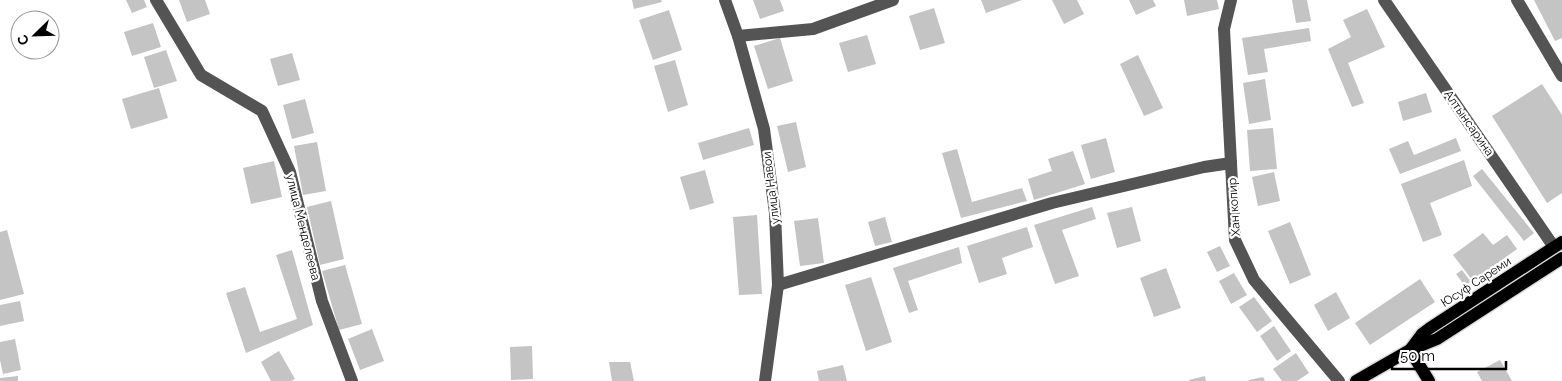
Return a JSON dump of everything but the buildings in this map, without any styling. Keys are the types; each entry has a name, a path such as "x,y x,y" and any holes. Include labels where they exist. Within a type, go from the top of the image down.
{"main road":[{"name":"Юсуф Сареми","path":"1410,350 1422,334 1430,328 1558,244"},
{"name":"Юсуф Сареми","path":"1356,381 1410,350 1437,340 1562,260"},
{"path":"1410,350 1429,381"}],"street":[{"name":"улица Менделеева","path":"156,0 201,75 262,111 290,172 322,301 352,381"},
{"name":"улица Навои","path":"725,0 738,36 764,129 775,213 778,285 765,381"},
{"path":"738,36 813,29 892,0"},
{"name":"Хан копир","path":"1231,0 1224,29 1236,240 1254,280 1339,381"},
{"name":"Алтынсарина","path":"1384,0 1558,244"},
{"path":"1517,0 1562,76"},
{"path":"778,285 1052,203 1204,167 1231,163"}]}
